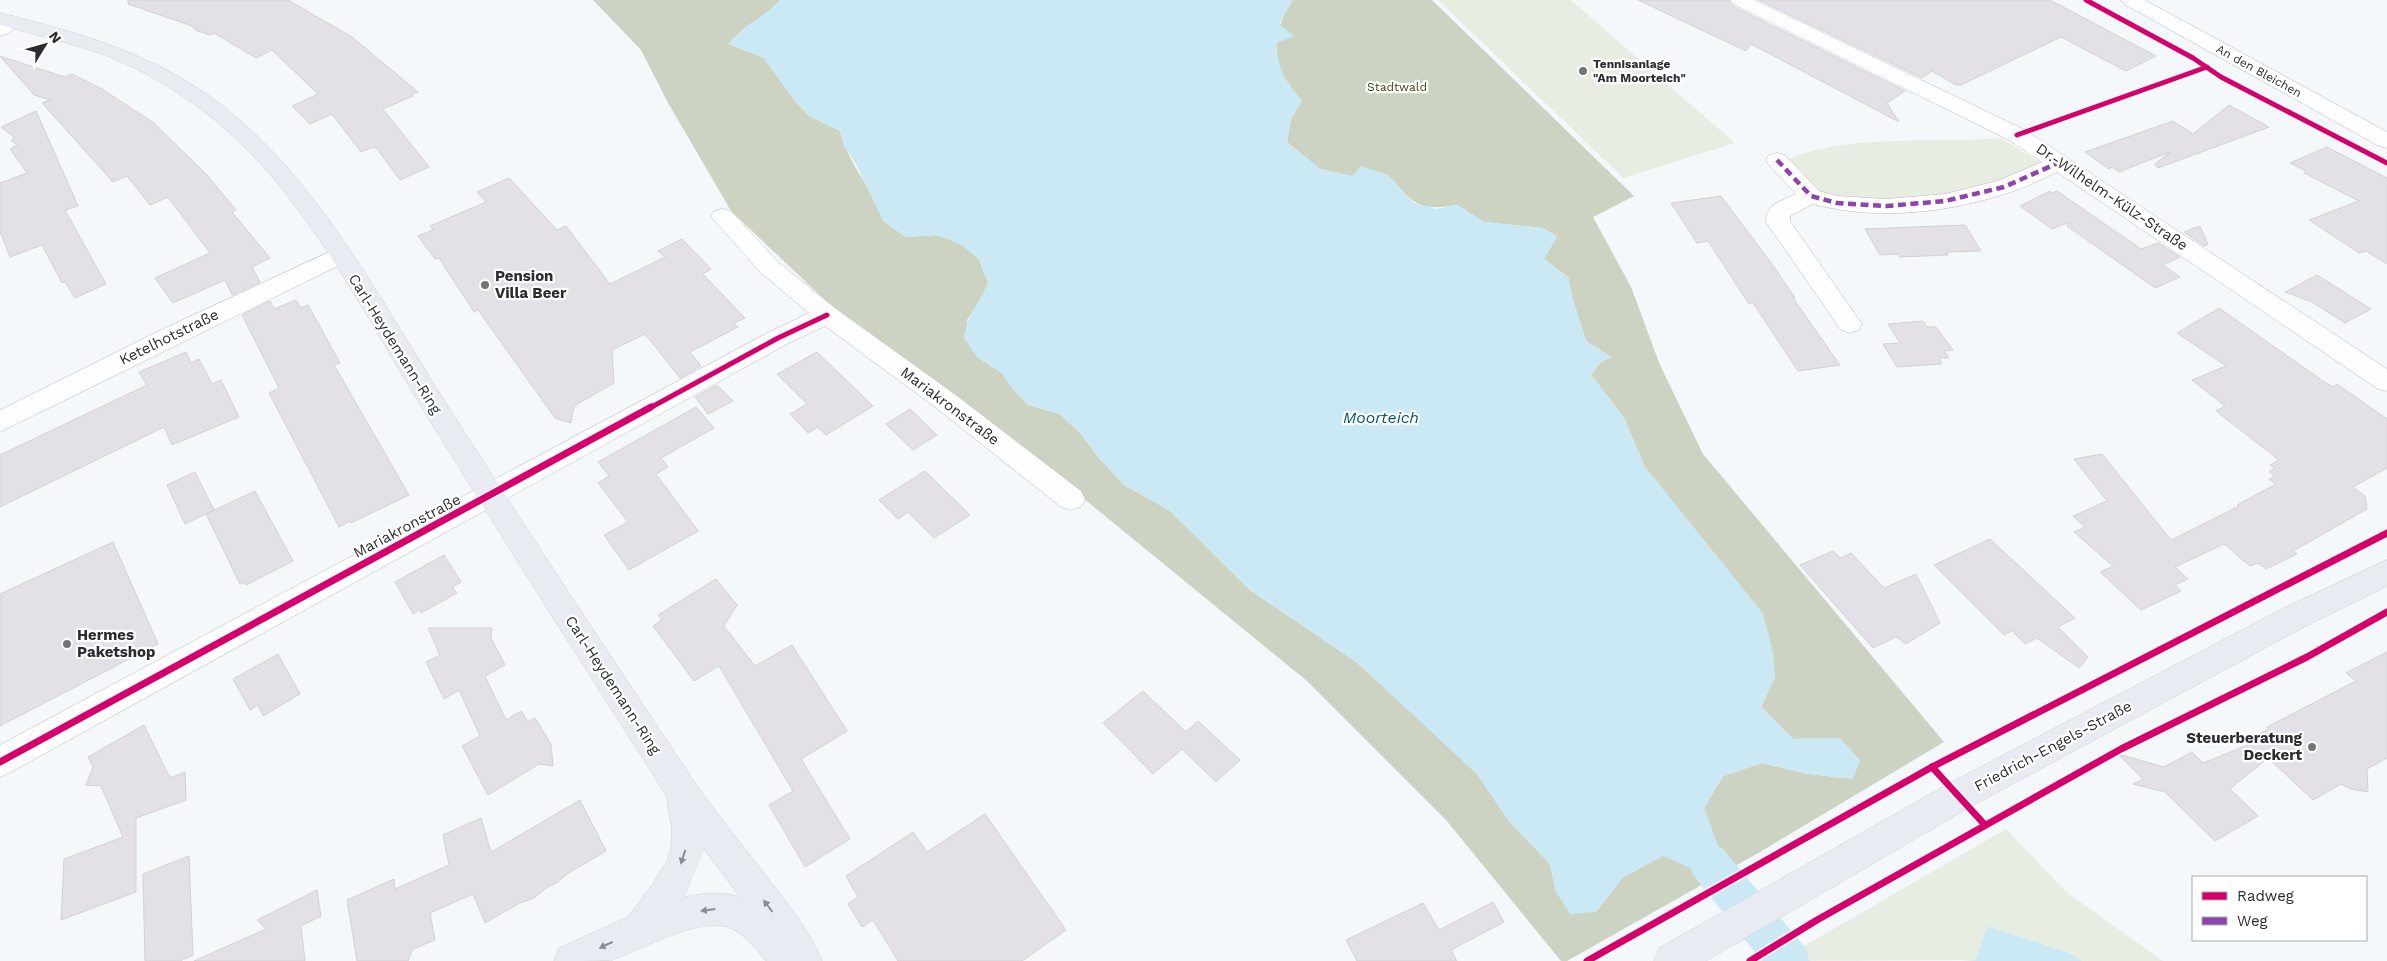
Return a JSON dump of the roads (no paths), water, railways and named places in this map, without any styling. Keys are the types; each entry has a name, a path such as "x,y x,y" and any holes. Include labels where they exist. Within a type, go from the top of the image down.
{"main road":[{"name":"Carl-Heydemann-Ring","path":"4,24 105,49 141,64 194,95 230,122 268,157 292,187 340,255 490,495 682,792 792,938 804,961"},
{"name":"Friedrich-Engels-Straße","path":"1672,961 1958,796 2293,618 2387,572"},
{"name":"Carl-Heydemann-Ring","path":"641,928 671,889 684,856 689,836 682,792"},
{"path":"572,961 641,928 713,908 739,913 761,930 790,961"}],"street":[{"name":"Dr.-Wilhelm-Külz-Straße","path":"1740,0 2017,135 2387,382"},
{"name":"An den Bleichen","path":"2131,0 2387,141"},
{"path":"1776,160 1811,196 1837,204 1887,206 1945,201 2004,187 2060,162"},
{"path":"1811,196 1778,212 1778,222 1850,324"},
{"name":"Mariakronstraße","path":"723,216 769,267 827,315 944,400 1071,499"},
{"name":"Ketelhotstraße","path":"0,422 172,335 340,255"},
{"name":"Mariakronstraße","path":"0,762 769,343 827,315"}],"water":[{"name":"Moorteich","path":"780,0 1293,0 1279,24 1294,36 1277,43 1278,60 1284,75 1302,101 1291,119 1287,142 1320,169 1352,176 1361,166 1388,175 1414,203 1436,209 1457,205 1484,222 1543,228 1557,236 1544,259 1568,277 1572,297 1586,341 1611,357 1601,362 1591,375 1623,416 1645,467 1763,614 1773,652 1775,677 1761,707 1793,739 1840,738 1860,760 1853,779 1809,774 1762,763 1723,776 1704,808 1722,856 1693,869 1663,856 1622,878 1596,912 1570,914 1556,892 1550,864 1509,821 1477,774 1355,661 1250,590 1169,510 1124,485 1098,457 1081,434 1060,414 1028,405 1012,388 1002,373 977,357 964,338 968,322 988,283 979,259 960,244 937,235 905,237 883,221 857,166 844,146 840,131 809,116 795,101 764,58 728,44"},
{"path":"1987,926 2072,954 2082,961 1962,961 1976,960"}],"waterway":[{"path":"1708,862 1789,961"}],"place":[{"name":"Tennisanlage \"Am Moorteich\"","path":"1583,71"},
{"name":"Pension Villa Beer","path":"485,285"},
{"name":"Hermes Paketshop","path":"67,644"},
{"name":"Steuerberatung Deckert","path":"2312,747"}],"park label":[{"name":"Stadtwald","path":"1397,87"}]}
